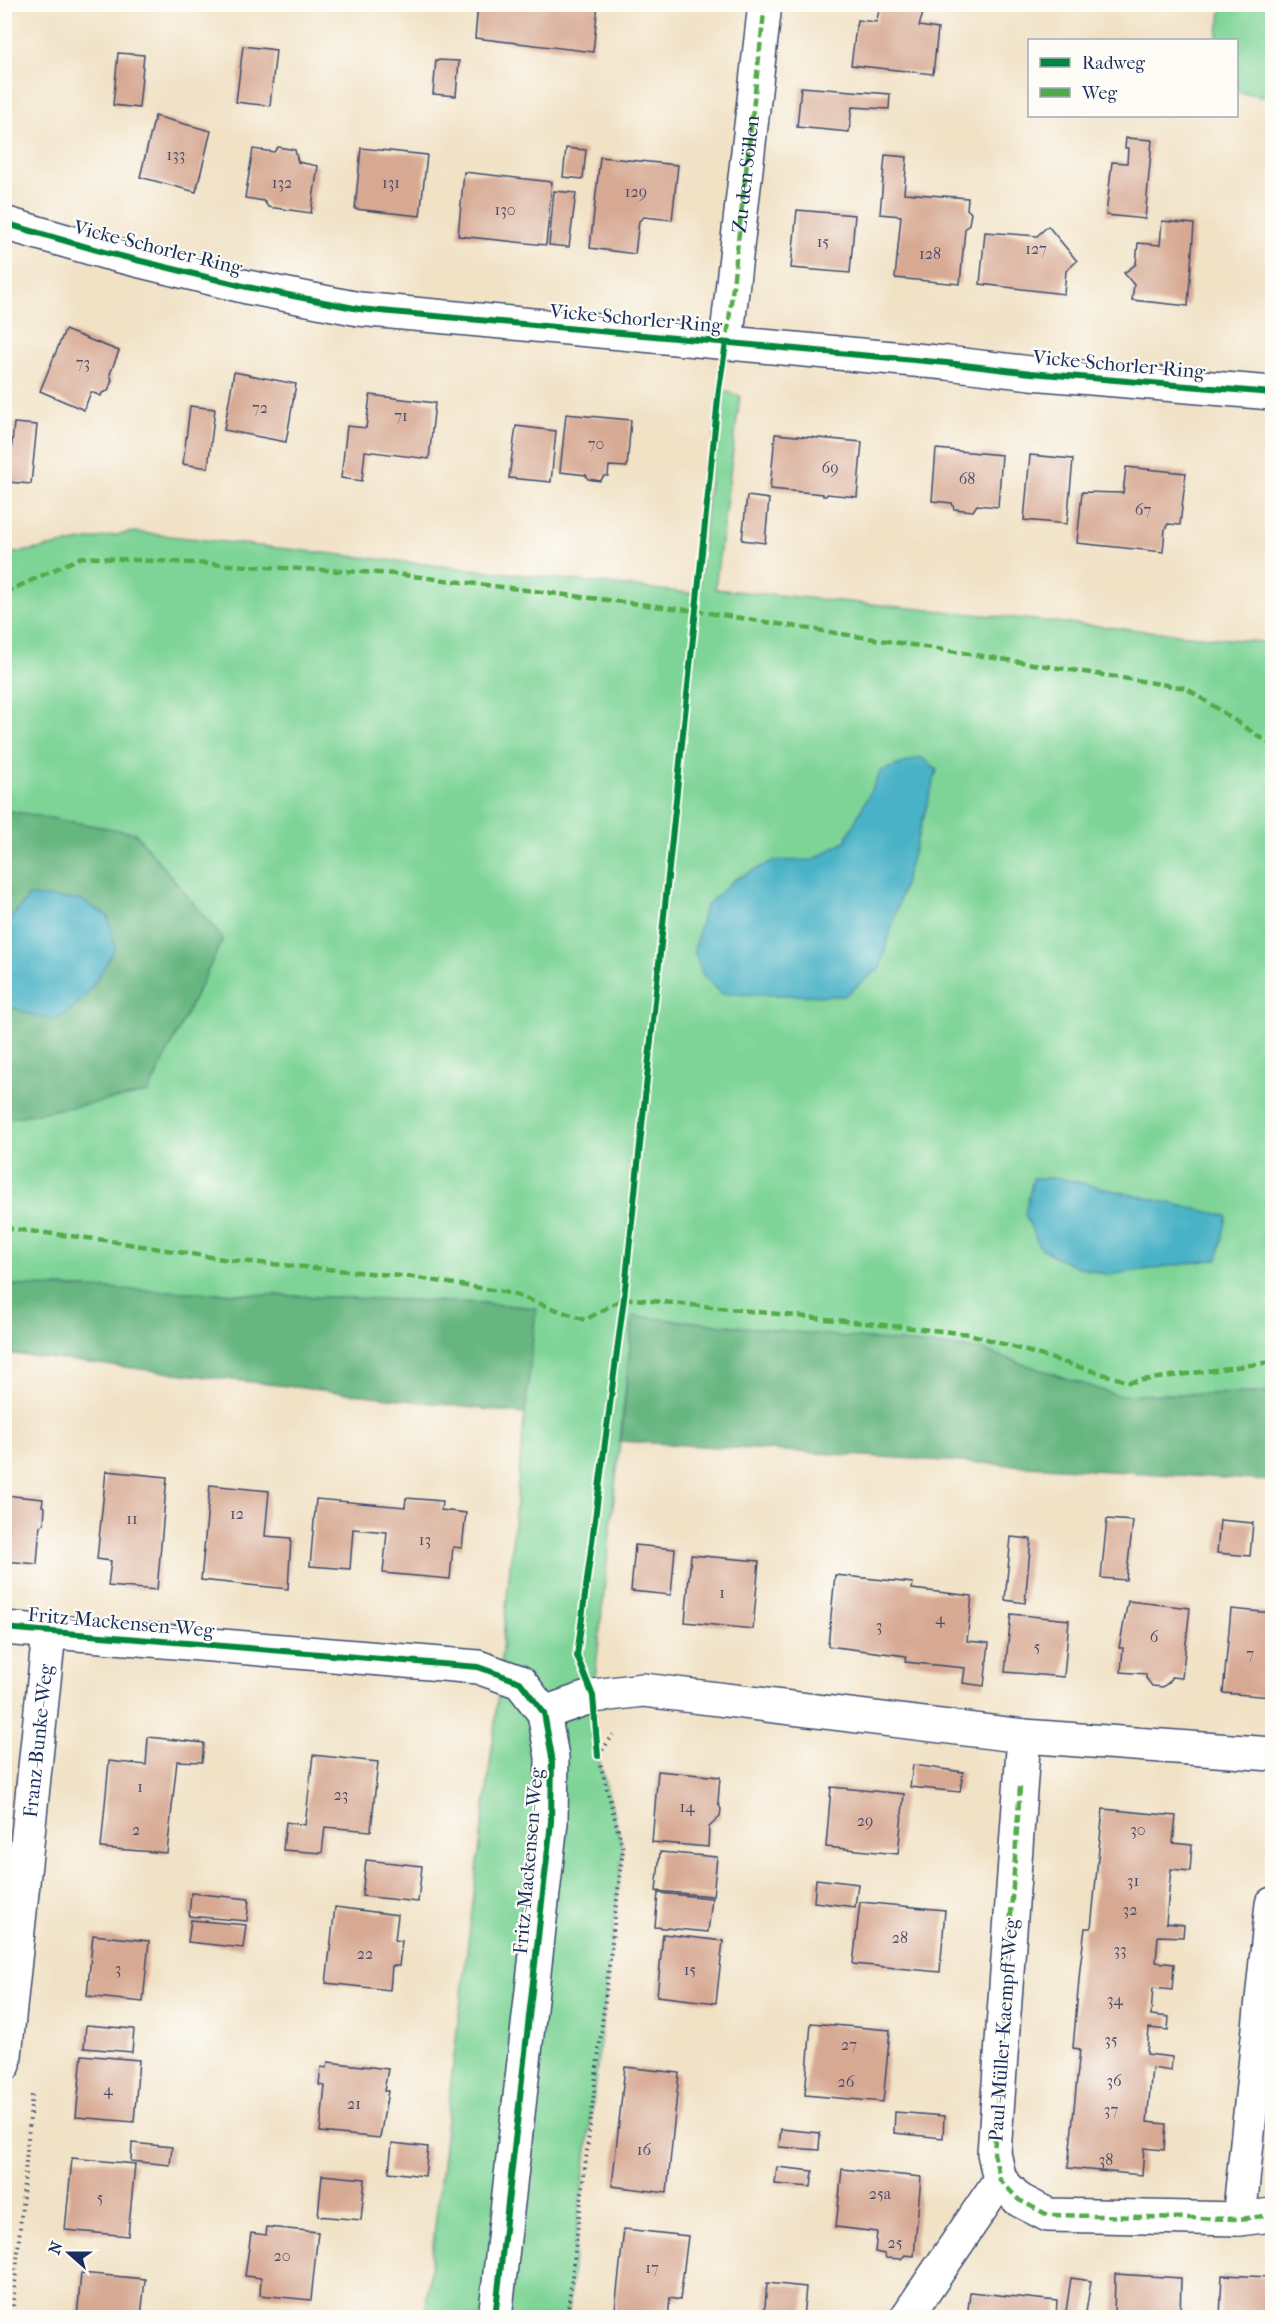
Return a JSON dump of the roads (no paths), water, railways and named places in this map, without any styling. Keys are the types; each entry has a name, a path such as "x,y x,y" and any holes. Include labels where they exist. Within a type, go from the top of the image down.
{"street":[{"name":"Zu den Söllen","path":"726,344 774,7"},
{"name":"Vicke-Schorler-Ring","path":"4,224 104,252 247,287 359,309 947,363 1031,373 1272,393"},
{"name":"Fritz-Mackensen-Weg","path":"4,1628 478,1667 520,1682 544,1713 552,1757 551,1822 495,2318"},
{"name":"Franz-Bunke-Weg","path":"4,2065 49,1633"},
{"path":"544,1713 593,1696 643,1690 1024,1736 1272,1754"},
{"name":"Paul-Müller-Kaempff-Weg","path":"1000,2180 994,2153 1024,1736"},
{"path":"1239,2219 1272,1905"},
{"path":"907,2317 1000,2180 1019,2200 1048,2215 1239,2219 1272,2215"}],"water":[{"path":"921,757 937,770 880,968 844,996 722,994 702,974 694,950 705,907 734,880 773,861 813,860 845,841 881,771"},
{"path":"29,896 81,900 108,916 115,948 97,979 80,1001 71,1010 51,1019 34,1016 7,1005 5,999 5,926"},
{"path":"1033,1178 1059,1178 1227,1216 1218,1259 1108,1275 1071,1265 1040,1248 1025,1214"}]}
